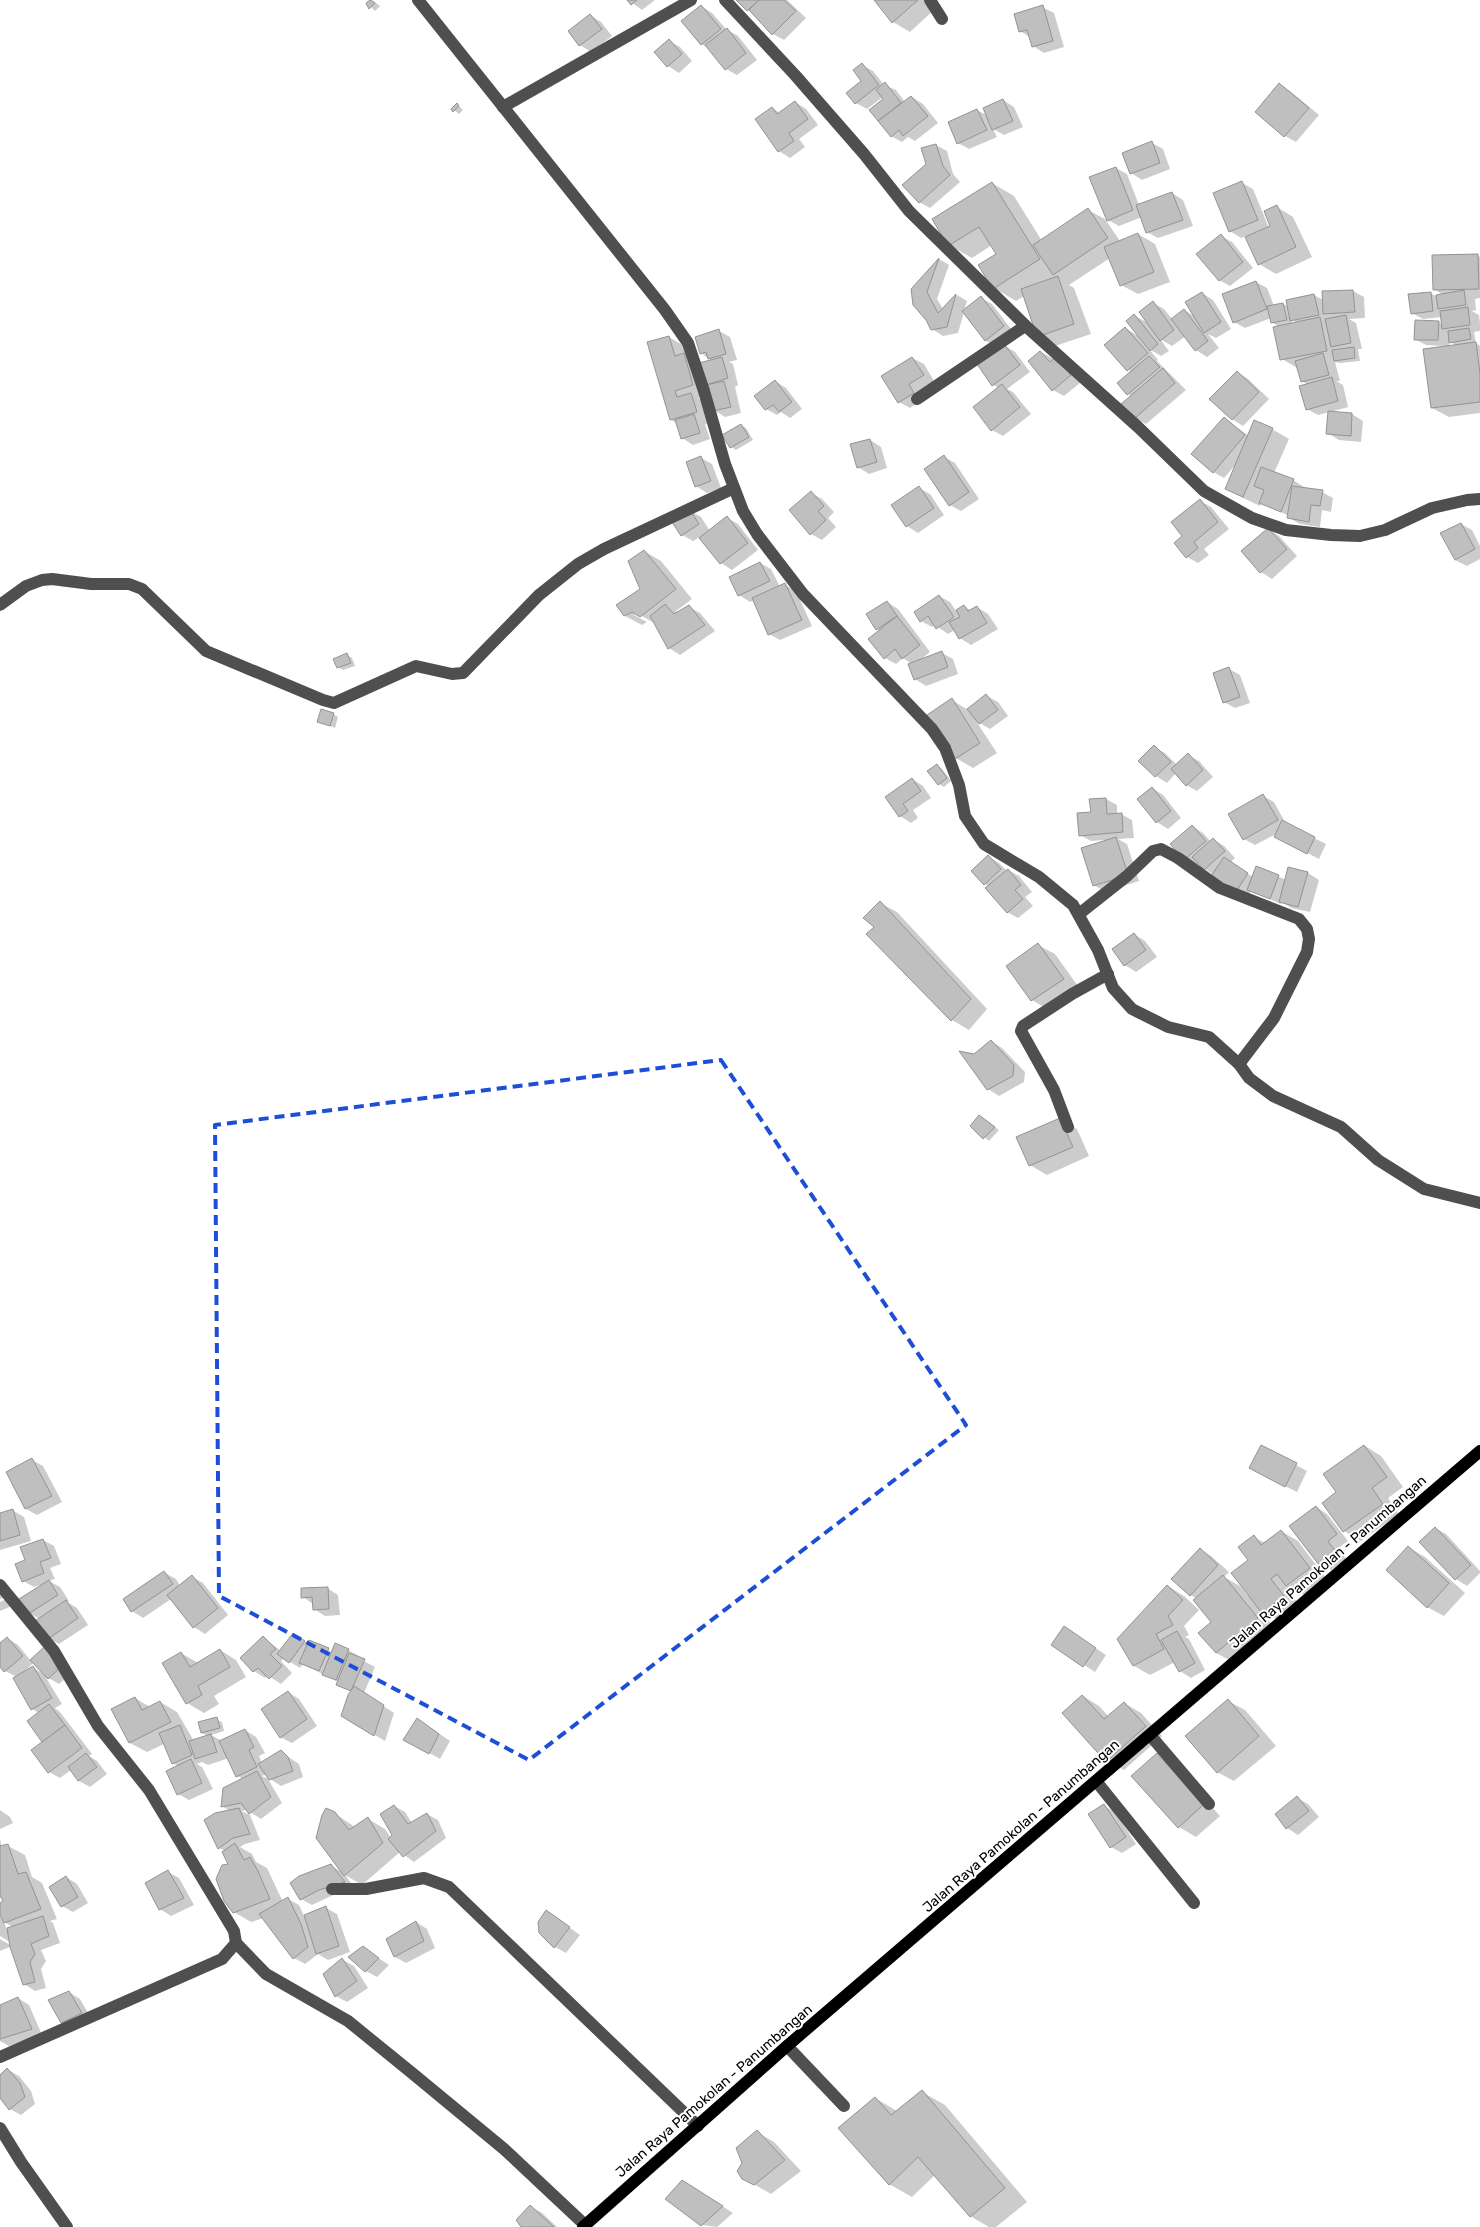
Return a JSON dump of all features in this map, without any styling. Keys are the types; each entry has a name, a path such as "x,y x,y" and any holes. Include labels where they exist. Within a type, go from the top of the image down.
{"main road":[{"name":"Jalan Raya Pamokolan - Panumbangan","path":"584,2226 787,2046 1480,1451"}],"street":[{"path":"418,0 665,310 688,343 743,511 757,534 803,594 932,729 948,755 959,785 965,816 984,844 1038,877 1073,905 1108,974 1113,988 1132,1009 1168,1027 1209,1038 1239,1064 1249,1078 1273,1096 1341,1127 1378,1160 1424,1189 1480,1203"},
{"path":"503,107 692,0"},
{"path":"725,0 795,75 864,154 909,211 1026,326 1138,427 1204,491 1252,518 1286,530 1360,536 1385,530 1432,508 1480,499"},
{"path":"930,0 942,19"},
{"path":"917,399 1026,326"},
{"path":"0,605 26,586 42,580 52,579 91,584 135,586 147,594 206,651 334,703 416,666 452,674 462,673 539,594 578,564 613,544 734,488"},
{"path":"1079,914 1127,876 1153,851 1161,849 1178,858 1220,888 1299,919 1307,929 1309,939 1307,952 1274,1018 1239,1064"},
{"path":"1068,1127 1054,1090 1021,1031 1024,1026 1059,1002 1108,974"},
{"path":"0,1585 54,1651 98,1726 149,1790 225,1915 234,1931 236,1943 266,1974 348,2021 412,2072 504,2149 584,2226"},
{"path":"1150,1735 1209,1804"},
{"path":"1096,1781 1194,1903"},
{"path":"332,1889 366,1889 424,1878 449,1887 698,2126"},
{"path":"0,2057 222,1959 236,1943"},
{"path":"787,2046 844,2106"},
{"path":"0,2128 21,2162 67,2227"}],"highlighted area":[{"path":"721,1060 966,1425 529,1760 219,1596 215,1125"}],"building":[{"path":"370,0 375,3 369,9 366,3"},
{"path":"627,0 637,0 631,5"},
{"path":"736,0 759,0 747,11"},
{"path":"759,0 784,0 796,11 772,35 749,10"},
{"path":"874,0 918,0 892,23"},
{"path":"701,5 721,29 701,45 681,21"},
{"path":"1043,5 1053,41 1032,47 1027,30 1019,32 1014,14"},
{"path":"590,14 602,29 579,46 568,31"},
{"path":"727,28 746,53 725,70 705,45"},
{"path":"669,39 682,54 667,67 654,52"},
{"path":"862,63 879,85 855,104 846,93 861,81 853,70"},
{"path":"885,82 901,103 878,121 869,110 883,99 876,90"},
{"path":"1279,83 1309,108 1284,137 1255,112"},
{"path":"911,96 928,116 903,136 899,130 891,137 878,121"},
{"path":"1003,99 1013,121 992,130 983,108"},
{"path":"795,101 808,119 789,133 794,141 778,152 755,119 772,107 777,114"},
{"path":"457,103 459,106 453,112 451,109"},
{"path":"977,109 987,130 957,144 948,122"},
{"path":"1152,141 1160,163 1130,174 1122,153"},
{"path":"936,144 943,166 950,175 919,203 902,185 926,164 921,148"},
{"path":"1116,167 1133,210 1107,221 1089,177"},
{"path":"1242,181 1258,220 1229,232 1213,193"},
{"path":"992,182 1040,259 993,289 978,265 996,254 979,227 948,246 932,219"},
{"path":"1172,192 1183,220 1146,233 1136,205"},
{"path":"1277,205 1296,247 1258,265 1245,237 1270,226 1264,211"},
{"path":"1088,208 1108,238 1053,275 1033,245"},
{"path":"1138,233 1154,272 1120,286 1104,247"},
{"path":"1221,234 1243,262 1219,281 1196,254"},
{"path":"1478,254 1479,289 1433,290 1432,255"},
{"path":"939,258 927,292 938,313 956,294 947,327 931,330 926,320 913,305 911,289"},
{"path":"1058,276 1074,324 1037,337 1021,289"},
{"path":"1256,281 1267,309 1233,323 1222,294"},
{"path":"1353,290 1355,312 1323,314 1322,291"},
{"path":"1464,290 1466,305 1438,309 1436,295"},
{"path":"1202,292 1221,322 1204,333 1185,302"},
{"path":"1431,292 1433,311 1411,314 1408,294"},
{"path":"1314,294 1319,315 1290,321 1286,300"},
{"path":"981,296 1004,326 985,341 962,311"},
{"path":"1153,301 1174,330 1160,341 1139,312"},
{"path":"1283,303 1287,320 1271,323 1267,306"},
{"path":"1468,307 1470,325 1442,329 1440,311"},
{"path":"1184,309 1208,341 1195,351 1171,319"},
{"path":"1134,314 1158,344 1150,351 1126,321"},
{"path":"1346,315 1351,343 1331,347 1325,319"},
{"path":"1320,317 1327,351 1280,360 1273,327"},
{"path":"1415,320 1439,321 1438,340 1414,340"},
{"path":"1125,327 1148,353 1127,371 1104,345"},
{"path":"1469,328 1471,339 1449,343 1448,331"},
{"path":"719,329 726,354 708,359 706,352 700,354 695,337"},
{"path":"669,336 675,356 684,353 693,385 675,391 677,397 691,393 697,412 670,420 647,342"},
{"path":"1476,342 1480,373 1480,402 1431,408 1423,349"},
{"path":"1004,344 1020,365 992,386 977,364"},
{"path":"1354,347 1355,358 1334,361 1332,350"},
{"path":"1040,351 1050,362 1056,357 1071,375 1052,391 1028,361"},
{"path":"1323,353 1329,375 1301,382 1295,361"},
{"path":"1149,356 1160,367 1127,395 1117,383"},
{"path":"722,357 728,378 706,385 699,363"},
{"path":"912,357 924,375 909,384 914,393 898,403 881,376"},
{"path":"1163,368 1175,383 1134,419 1121,404"},
{"path":"1237,371 1259,392 1232,420 1209,399"},
{"path":"1332,377 1338,401 1306,410 1299,386"},
{"path":"775,380 792,402 779,412 773,405 765,410 754,396"},
{"path":"724,381 731,407 713,411 706,385"},
{"path":"1002,384 1020,407 991,431 973,407"},
{"path":"1328,411 1352,413 1351,436 1326,434"},
{"path":"694,414 700,433 681,439 675,420"},
{"path":"1224,417 1245,435 1213,473 1191,454"},
{"path":"1254,420 1273,428 1243,497 1225,489"},
{"path":"741,424 749,437 730,448 722,435"},
{"path":"870,439 877,462 857,468 850,444"},
{"path":"944,455 969,492 949,506 924,469"},
{"path":"701,456 711,481 695,487 686,462"},
{"path":"1261,467 1294,479 1281,512 1259,503 1264,490 1254,486"},
{"path":"919,486 934,508 906,527 891,505"},
{"path":"1292,486 1323,490 1320,506 1311,505 1309,522 1287,518"},
{"path":"811,491 824,506 818,511 826,520 810,535 789,510"},
{"path":"1200,499 1218,522 1194,542 1198,548 1186,558 1174,543 1182,536 1171,522"},
{"path":"690,510 699,524 681,536 672,522"},
{"path":"727,516 748,543 720,564 699,538"},
{"path":"1461,523 1475,549 1455,560 1440,533"},
{"path":"1268,528 1287,549 1260,573 1241,551"},
{"path":"644,550 676,589 640,617 632,612 624,616 616,605 640,589 628,561"},
{"path":"760,562 770,581 738,596 729,577"},
{"path":"785,583 802,620 768,635 752,598"},
{"path":"939,595 954,617 936,629 928,616 920,622 914,612"},
{"path":"887,601 897,616 876,630 866,614"},
{"path":"665,604 674,614 689,605 705,625 668,649 650,616"},
{"path":"964,605 968,611 977,606 987,623 959,639 949,622 960,617 956,610"},
{"path":"897,616 920,645 902,659 895,649 884,659 868,639"},
{"path":"942,651 948,667 914,680 908,664"},
{"path":"347,653 351,663 337,668 333,659"},
{"path":"1229,667 1240,697 1223,703 1213,673"},
{"path":"986,694 998,710 979,724 967,709"},
{"path":"952,698 980,743 955,759 927,715"},
{"path":"321,709 334,713 330,726 317,722"},
{"path":"1154,745 1171,762 1155,777 1138,761"},
{"path":"1188,753 1203,770 1186,786 1171,769"},
{"path":"937,764 947,778 938,785 927,771"},
{"path":"912,778 921,791 903,804 908,811 899,817 885,797"},
{"path":"1152,787 1171,811 1156,823 1137,799"},
{"path":"1263,794 1278,820 1243,840 1228,814"},
{"path":"1106,798 1107,814 1122,813 1123,832 1079,836 1077,813 1091,812 1089,799"},
{"path":"1282,820 1315,837 1307,854 1274,837"},
{"path":"1192,825 1206,841 1184,860 1170,844"},
{"path":"1116,837 1128,875 1093,886 1081,848"},
{"path":"1213,838 1225,851 1204,870 1192,857"},
{"path":"988,855 1001,869 984,885 971,871"},
{"path":"1224,857 1248,873 1236,892 1211,876"},
{"path":"1256,866 1279,875 1270,899 1247,890"},
{"path":"1288,867 1308,872 1298,907 1279,902"},
{"path":"1008,869 1021,885 1015,890 1023,899 1007,913 985,888"},
{"path":"880,901 971,999 951,1021 866,934 874,927 863,918"},
{"path":"1134,933 1146,950 1124,966 1112,949"},
{"path":"1038,943 1064,979 1031,1001 1006,966"},
{"path":"991,1040 1014,1065 1013,1076 987,1090 959,1051 974,1054"},
{"path":"979,1115 995,1127 983,1139 970,1126"},
{"path":"1060,1118 1073,1147 1029,1166 1016,1137"},
{"path":"1261,1445 1297,1463 1285,1487 1249,1468"},
{"path":"1364,1445 1387,1477 1372,1488 1383,1504 1343,1532 1322,1503 1336,1492 1323,1474"},
{"path":"32,1458 52,1496 25,1509 6,1472"},
{"path":"1316,1506 1337,1534 1328,1541 1336,1552 1319,1565 1289,1526"},
{"path":"13,1509 20,1535 0,1541 0,1513"},
{"path":"1435,1527 1471,1565 1455,1580 1419,1542"},
{"path":"1281,1530 1310,1568 1286,1586 1277,1574 1271,1579 1284,1596 1262,1613 1231,1573 1248,1560 1238,1547 1254,1535 1261,1545"},
{"path":"43,1539 51,1558 40,1562 44,1573 22,1582 15,1564 25,1560 20,1547"},
{"path":"1408,1546 1449,1583 1427,1608 1386,1570"},
{"path":"1200,1548 1218,1565 1190,1596 1171,1579"},
{"path":"164,1571 173,1584 131,1612 123,1599"},
{"path":"192,1575 218,1608 193,1628 167,1595"},
{"path":"1223,1575 1258,1618 1216,1653 1198,1633 1211,1622 1193,1600"},
{"path":"49,1580 58,1595 28,1614 19,1599"},
{"path":"1167,1585 1183,1600 1168,1616 1173,1625 1156,1634 1164,1649 1133,1666 1117,1639"},
{"path":"328,1587 329,1609 313,1610 312,1597 301,1598 301,1588"},
{"path":"66,1600 78,1618 48,1639 35,1621"},
{"path":"1064,1626 1096,1648 1083,1667 1051,1645"},
{"path":"1177,1631 1195,1663 1179,1672 1161,1640"},
{"path":"293,1633 305,1641 289,1663 277,1654"},
{"path":"263,1636 276,1649 270,1654 282,1666 269,1679 258,1668 253,1672 240,1658"},
{"path":"7,1637 23,1656 4,1672 0,1667 0,1643"},
{"path":"309,1640 329,1648 319,1671 299,1663"},
{"path":"335,1643 349,1649 336,1680 322,1675"},
{"path":"44,1647 62,1666 48,1679 30,1660"},
{"path":"220,1649 230,1667 198,1686 202,1695 186,1704 162,1663 181,1652 190,1667"},
{"path":"349,1653 365,1659 351,1691 336,1685"},
{"path":"33,1666 52,1698 31,1710 13,1678"},
{"path":"354,1686 384,1705 374,1736 341,1716 348,1695"},
{"path":"288,1691 307,1719 280,1738 261,1709"},
{"path":"1082,1695 1104,1719 1124,1702 1146,1726 1106,1762 1062,1713"},
{"path":"135,1697 142,1710 160,1701 171,1722 129,1743 111,1709"},
{"path":"1228,1699 1259,1736 1217,1773 1185,1736"},
{"path":"49,1704 65,1725 42,1742 27,1721"},
{"path":"217,1717 220,1728 201,1733 198,1722"},
{"path":"417,1718 439,1734 429,1754 403,1740"},
{"path":"65,1725 82,1748 48,1773 31,1750"},
{"path":"180,1725 192,1755 172,1764 159,1733"},
{"path":"245,1729 254,1747 249,1750 257,1767 236,1777 219,1741"},
{"path":"211,1734 217,1752 195,1759 189,1741"},
{"path":"281,1750 288,1757 293,1771 269,1780 258,1764"},
{"path":"86,1753 97,1767 78,1781 68,1767"},
{"path":"1157,1753 1203,1805 1178,1828 1131,1776"},
{"path":"191,1759 202,1783 177,1795 166,1771"},
{"path":"257,1771 271,1797 249,1814 241,1803 221,1807 223,1788"},
{"path":"1297,1796 1309,1811 1286,1829 1275,1814"},
{"path":"1104,1804 1126,1837 1110,1848 1088,1814"},
{"path":"394,1805 408,1824 427,1813 436,1831 403,1857 388,1839 392,1835 380,1814"},
{"path":"239,1808 250,1834 233,1838 218,1849 204,1820 215,1813"},
{"path":"326,1808 335,1812 349,1830 368,1817 383,1843 344,1876 316,1838 322,1815"},
{"path":"235,1843 244,1860 250,1857 270,1899 233,1913 224,1901 216,1879 222,1865 228,1864 222,1852"},
{"path":"8,1844 18,1874 26,1872 41,1909 4,1923 0,1915 0,1903 3,1901 0,1895 0,1846"},
{"path":"331,1864 345,1882 319,1890 300,1900 290,1883 299,1876"},
{"path":"168,1870 184,1898 159,1910 145,1883"},
{"path":"66,1876 78,1897 61,1907 49,1887"},
{"path":"288,1897 301,1924 308,1947 293,1959 259,1914"},
{"path":"326,1906 339,1946 316,1954 304,1915"},
{"path":"546,1910 570,1927 554,1948 539,1933 538,1922"},
{"path":"43,1916 49,1936 31,1944 35,1954 30,1962 35,1982 23,1985 10,1947 7,1928"},
{"path":"416,1921 424,1941 394,1957 386,1939"},
{"path":"363,1946 379,1958 365,1972 348,1957"},
{"path":"342,1958 357,1981 335,1997 323,1974"},
{"path":"69,1991 82,2013 61,2023 48,2000"},
{"path":"18,1997 32,2029 0,2039 0,2005"},
{"path":"7,2068 20,2083 25,2097 9,2110 0,2098 0,2075"},
{"path":"922,2090 1005,2188 970,2217 918,2157 889,2185 838,2128 875,2097 891,2115"},
{"path":"757,2130 785,2160 754,2185 742,2179 737,2171 742,2163 736,2148"},
{"path":"682,2180 723,2206 701,2226 665,2199"},
{"path":"530,2205 554,2227 521,2227 516,2220"}]}
